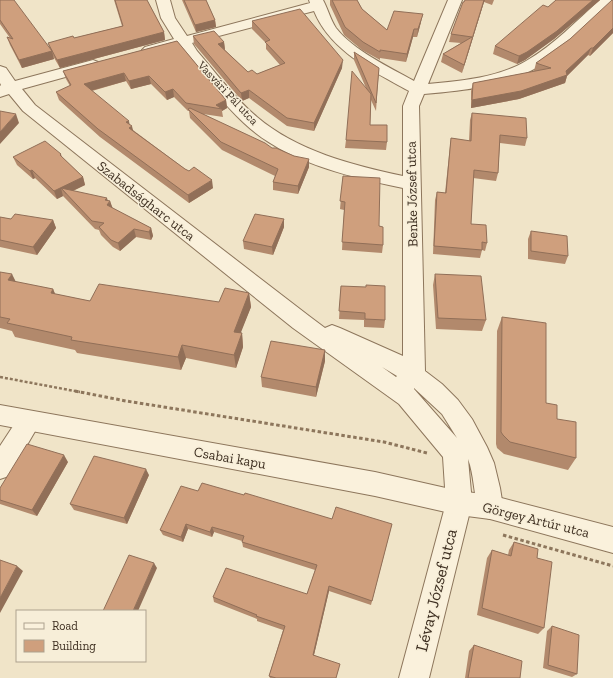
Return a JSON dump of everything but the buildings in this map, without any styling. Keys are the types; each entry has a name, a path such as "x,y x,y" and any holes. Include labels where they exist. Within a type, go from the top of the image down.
{"street":[{"name":"Vasvári Pál utca","path":"163,0 168,18 191,54 226,95 250,120 275,139 325,161 365,174 412,184"},
{"name":"Benke József utca","path":"414,373 411,106 455,0"},
{"path":"139,53 184,42 318,3 332,32 351,48 388,73 418,90 447,87 475,82 520,70 543,57 608,0"},
{"path":"6,90 109,61"},
{"name":"Szabadságharc utca","path":"0,71 6,90 301,322 398,390 412,402 455,453 459,503"},
{"name":"Szabadságharc utca","path":"301,322 359,344 414,373 444,399 469,433 483,467 490,507"},
{"path":"398,390 414,373"},
{"name":"Csabai kapu","path":"0,415 375,484 459,503"},
{"path":"0,468 29,421"},
{"name":"Görgey Artúr utca","path":"459,503 490,507 613,540"},
{"name":"Lévay József utca","path":"414,678 459,503"}],"path":[{"path":"0,377 126,401 384,442 433,455"}]}
